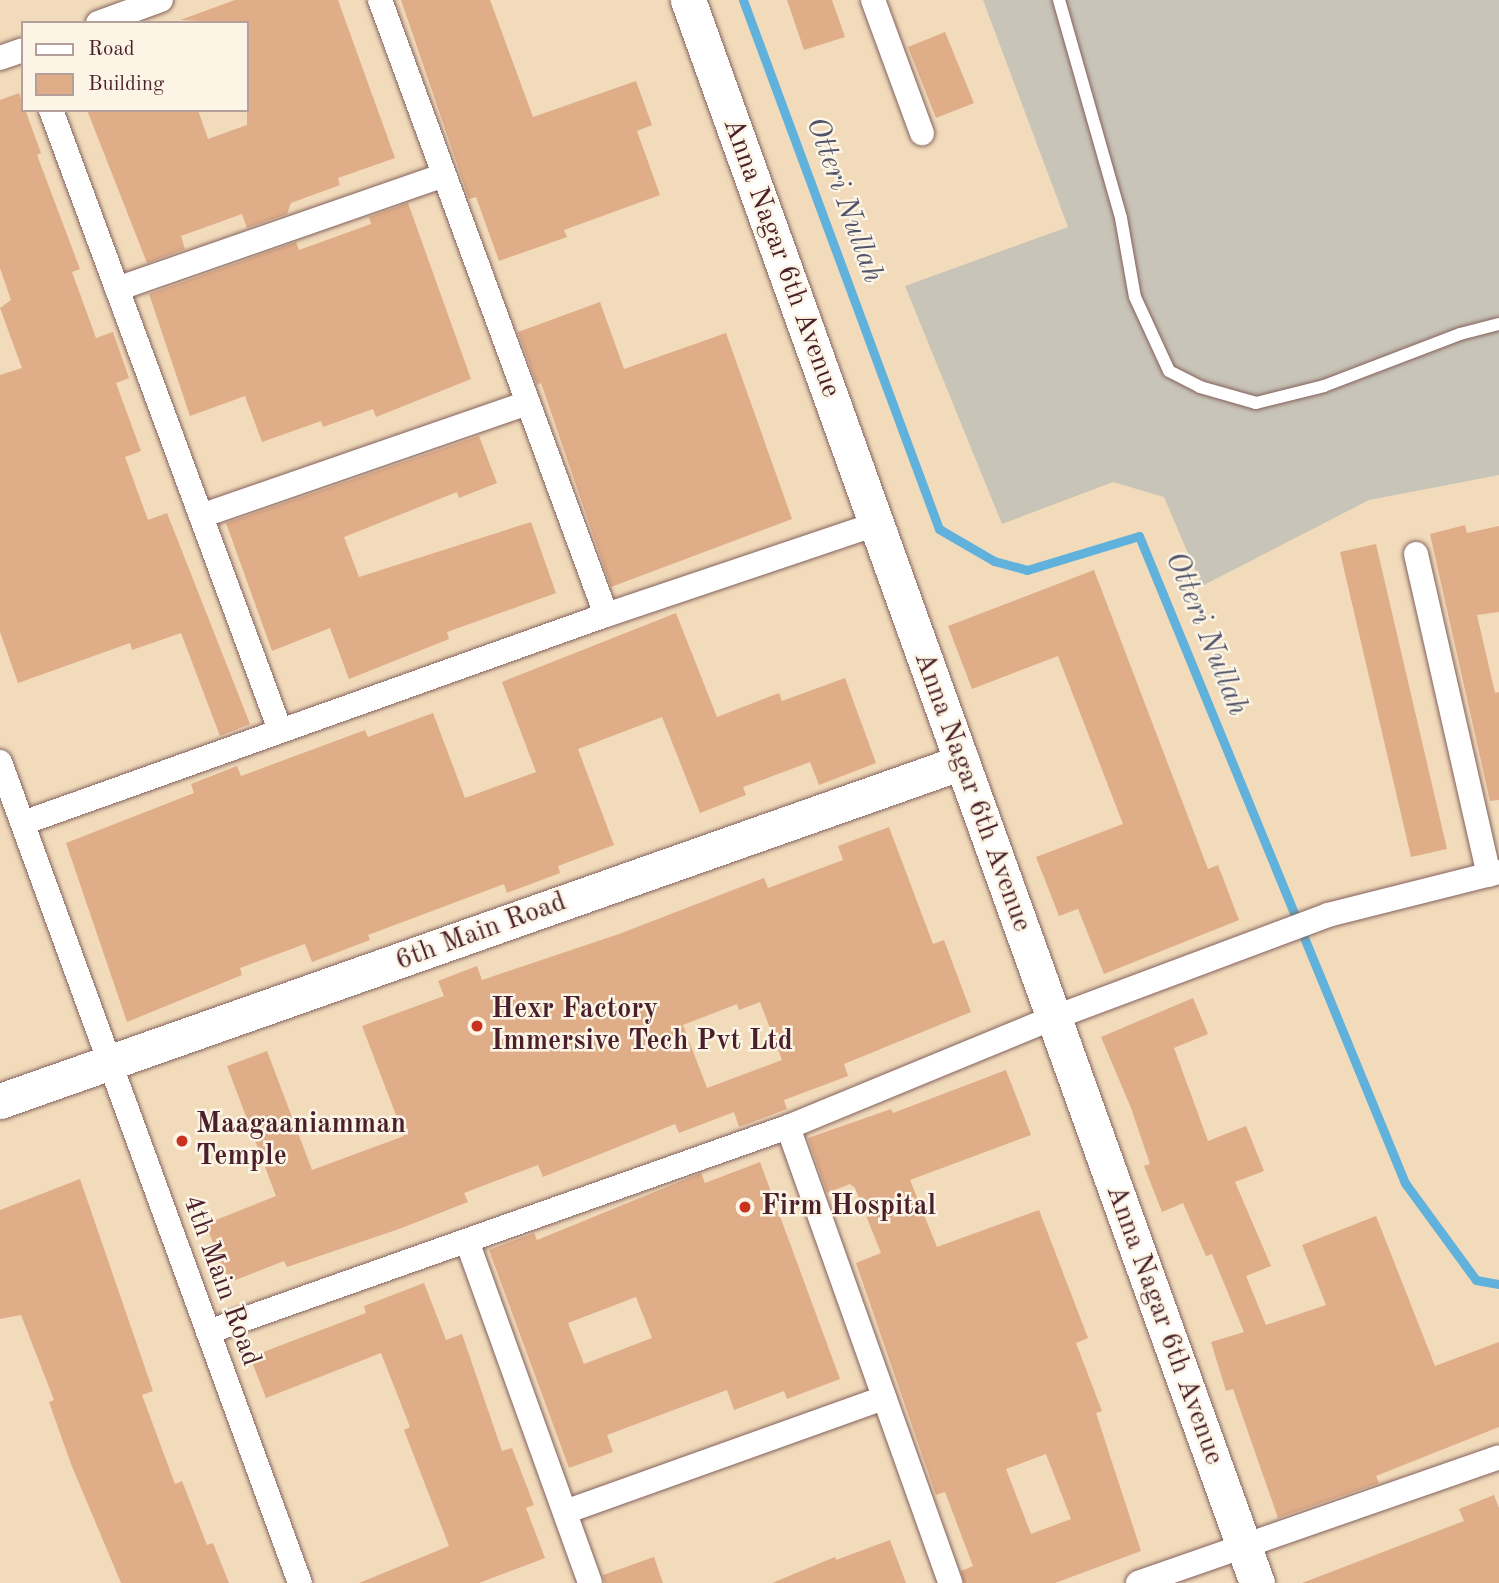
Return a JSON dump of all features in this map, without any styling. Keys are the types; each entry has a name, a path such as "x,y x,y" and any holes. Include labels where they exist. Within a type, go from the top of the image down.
{"street":[{"path":"103,21 161,0"},
{"path":"380,0 606,615"},
{"name":"Anna Nagar 6th Avenue","path":"688,0 1257,1583"},
{"path":"873,0 922,133"},
{"path":"0,58 21,51"},
{"path":"52,112 280,730"},
{"path":"117,289 444,175"},
{"path":"201,516 528,403"},
{"path":"23,823 606,615 877,524"},
{"path":"208,1332 788,1127 1053,1018 1328,915 1494,873 1416,554"},
{"name":"4th Main Road","path":"0,762 300,1583"},
{"name":"6th Main Road","path":"0,1101 962,762"},
{"path":"788,1127 950,1583"},
{"path":"467,1241 590,1583"},
{"path":"565,1512 884,1398"},
{"path":"1138,1583 1499,1457"}],"lane":[{"path":"1059,0 1121,218 1135,297 1169,372 1200,387 1256,403 1324,386 1460,334 1499,324"}],"shaded area":[{"path":"983,0 1499,0 1499,475 1369,500 1202,586 1164,497 1113,482 1002,524 905,286 1068,227"}],"building":[{"path":"235,0 338,0 395,158 338,178 340,185 291,203 287,214 247,228 242,214 181,236 185,249 147,263 88,112 199,112 208,139 247,125 248,21 180,20"},
{"path":"401,0 490,0 533,117 636,81 652,125 637,131 660,195 564,230 567,237 499,261 476,197 469,199"},
{"path":"787,0 832,0 845,37 804,50"},
{"path":"945,32 974,103 936,118 908,47"},
{"path":"19,93 21,112 26,112 41,153 37,155 80,269 72,272 96,338 113,332 129,378 116,383 141,451 125,457 148,520 167,513 250,724 220,736 181,633 132,650 130,643 18,683 0,632 0,375 22,368 0,308 11,300 0,268 0,100"},
{"path":"408,203 471,379 376,417 373,409 323,427 321,421 262,442 245,396 190,416 149,294 296,242 299,250 371,224 369,217"},
{"path":"600,302 624,369 726,333 792,519 611,587 541,383 537,385 518,332"},
{"path":"479,436 497,483 459,498 457,492 344,537 359,577 531,522 556,593 447,632 449,639 349,679 330,628 272,651 226,523"},
{"path":"1465,525 1467,533 1499,526 1499,612 1477,615 1495,693 1499,692 1499,800 1490,801 1430,534"},
{"path":"1376,544 1447,849 1411,857 1340,552"},
{"path":"1094,570 1208,869 1218,865 1239,920 1104,974 1078,909 1059,916 1036,857 1123,824 1058,656 972,689 948,626"},
{"path":"676,613 717,717 779,693 782,701 845,678 876,763 819,785 810,762 743,787 746,795 700,813 662,717 578,749 614,845 558,866 560,873 507,893 504,884 368,935 370,940 312,962 305,944 240,968 242,975 127,1022 66,843 194,793 191,784 237,766 241,776 365,730 368,737 433,713 465,798 536,772 502,682"},
{"path":"889,827 933,944 944,940 971,1012 844,1064 848,1076 784,1100 787,1109 739,1127 734,1112 679,1133 675,1124 543,1177 538,1165 464,1193 468,1202 399,1229 287,1267 284,1261 228,1283 206,1224 276,1196 227,1066 267,1051 312,1170 404,1136 362,1026 444,996 438,981 477,966 482,980 619,934 764,878 768,888 843,860 838,846","holes":["760,1002 782,1060 707,1088 683,1025 737,1004 739,1010"]},
{"path":"1193,998 1208,1034 1174,1048 1208,1141 1246,1126 1264,1171 1235,1182 1271,1266 1246,1276 1266,1325 1326,1305 1302,1245 1376,1216 1435,1366 1499,1342 1499,1427 1376,1476 1379,1483 1278,1518 1233,1389 1226,1391 1211,1342 1244,1332 1212,1254 1206,1256 1183,1203 1162,1212 1144,1166 1150,1164 1131,1108 1101,1037"},
{"path":"1006,1070 1031,1135 910,1180 937,1247 1039,1210 1088,1338 1076,1343 1102,1411 1096,1413 1141,1551 1055,1583 964,1583 961,1571 973,1566 945,1492 936,1495 856,1263 881,1253 855,1188 850,1184 827,1193 808,1138 891,1109 893,1113","holes":["1046,1454 1071,1519 1031,1534 1006,1469"]},
{"path":"760,1162 840,1379 787,1399 784,1391 734,1410 727,1390 607,1435 613,1452 569,1468 489,1250 534,1233 537,1240 701,1173 705,1183","holes":["636,1297 652,1338 584,1364 568,1323"]},
{"path":"80,1179 153,1391 142,1395 175,1484 182,1481 207,1545 213,1543 229,1583 121,1583 71,1464 49,1402 54,1400 21,1315 0,1319 0,1210"},
{"path":"424,1283 446,1340 462,1334 502,1451 512,1448 534,1505 526,1508 545,1558 479,1583 359,1583 449,1546 404,1430 410,1427 381,1353 266,1398 250,1357 366,1313 364,1306"},
{"path":"1494,1495 1499,1508 1499,1583 1302,1583 1464,1521 1459,1509"},
{"path":"890,1540 906,1583 772,1583 835,1557 836,1560"},
{"path":"654,1557 663,1583 605,1583 603,1575"}],"waterway":[{"name":"Otteri Nullah","path":"743,0 939,529 994,561 1027,570 1139,536 1405,1183 1476,1280 1499,1284"}],"place":[{"name":"Hexr Factory Immersive Tech Pvt Ltd","path":"477,1026"},
{"name":"Maagaaniamman Temple","path":"182,1141"},
{"name":"Firm Hospital","path":"745,1207"}]}
